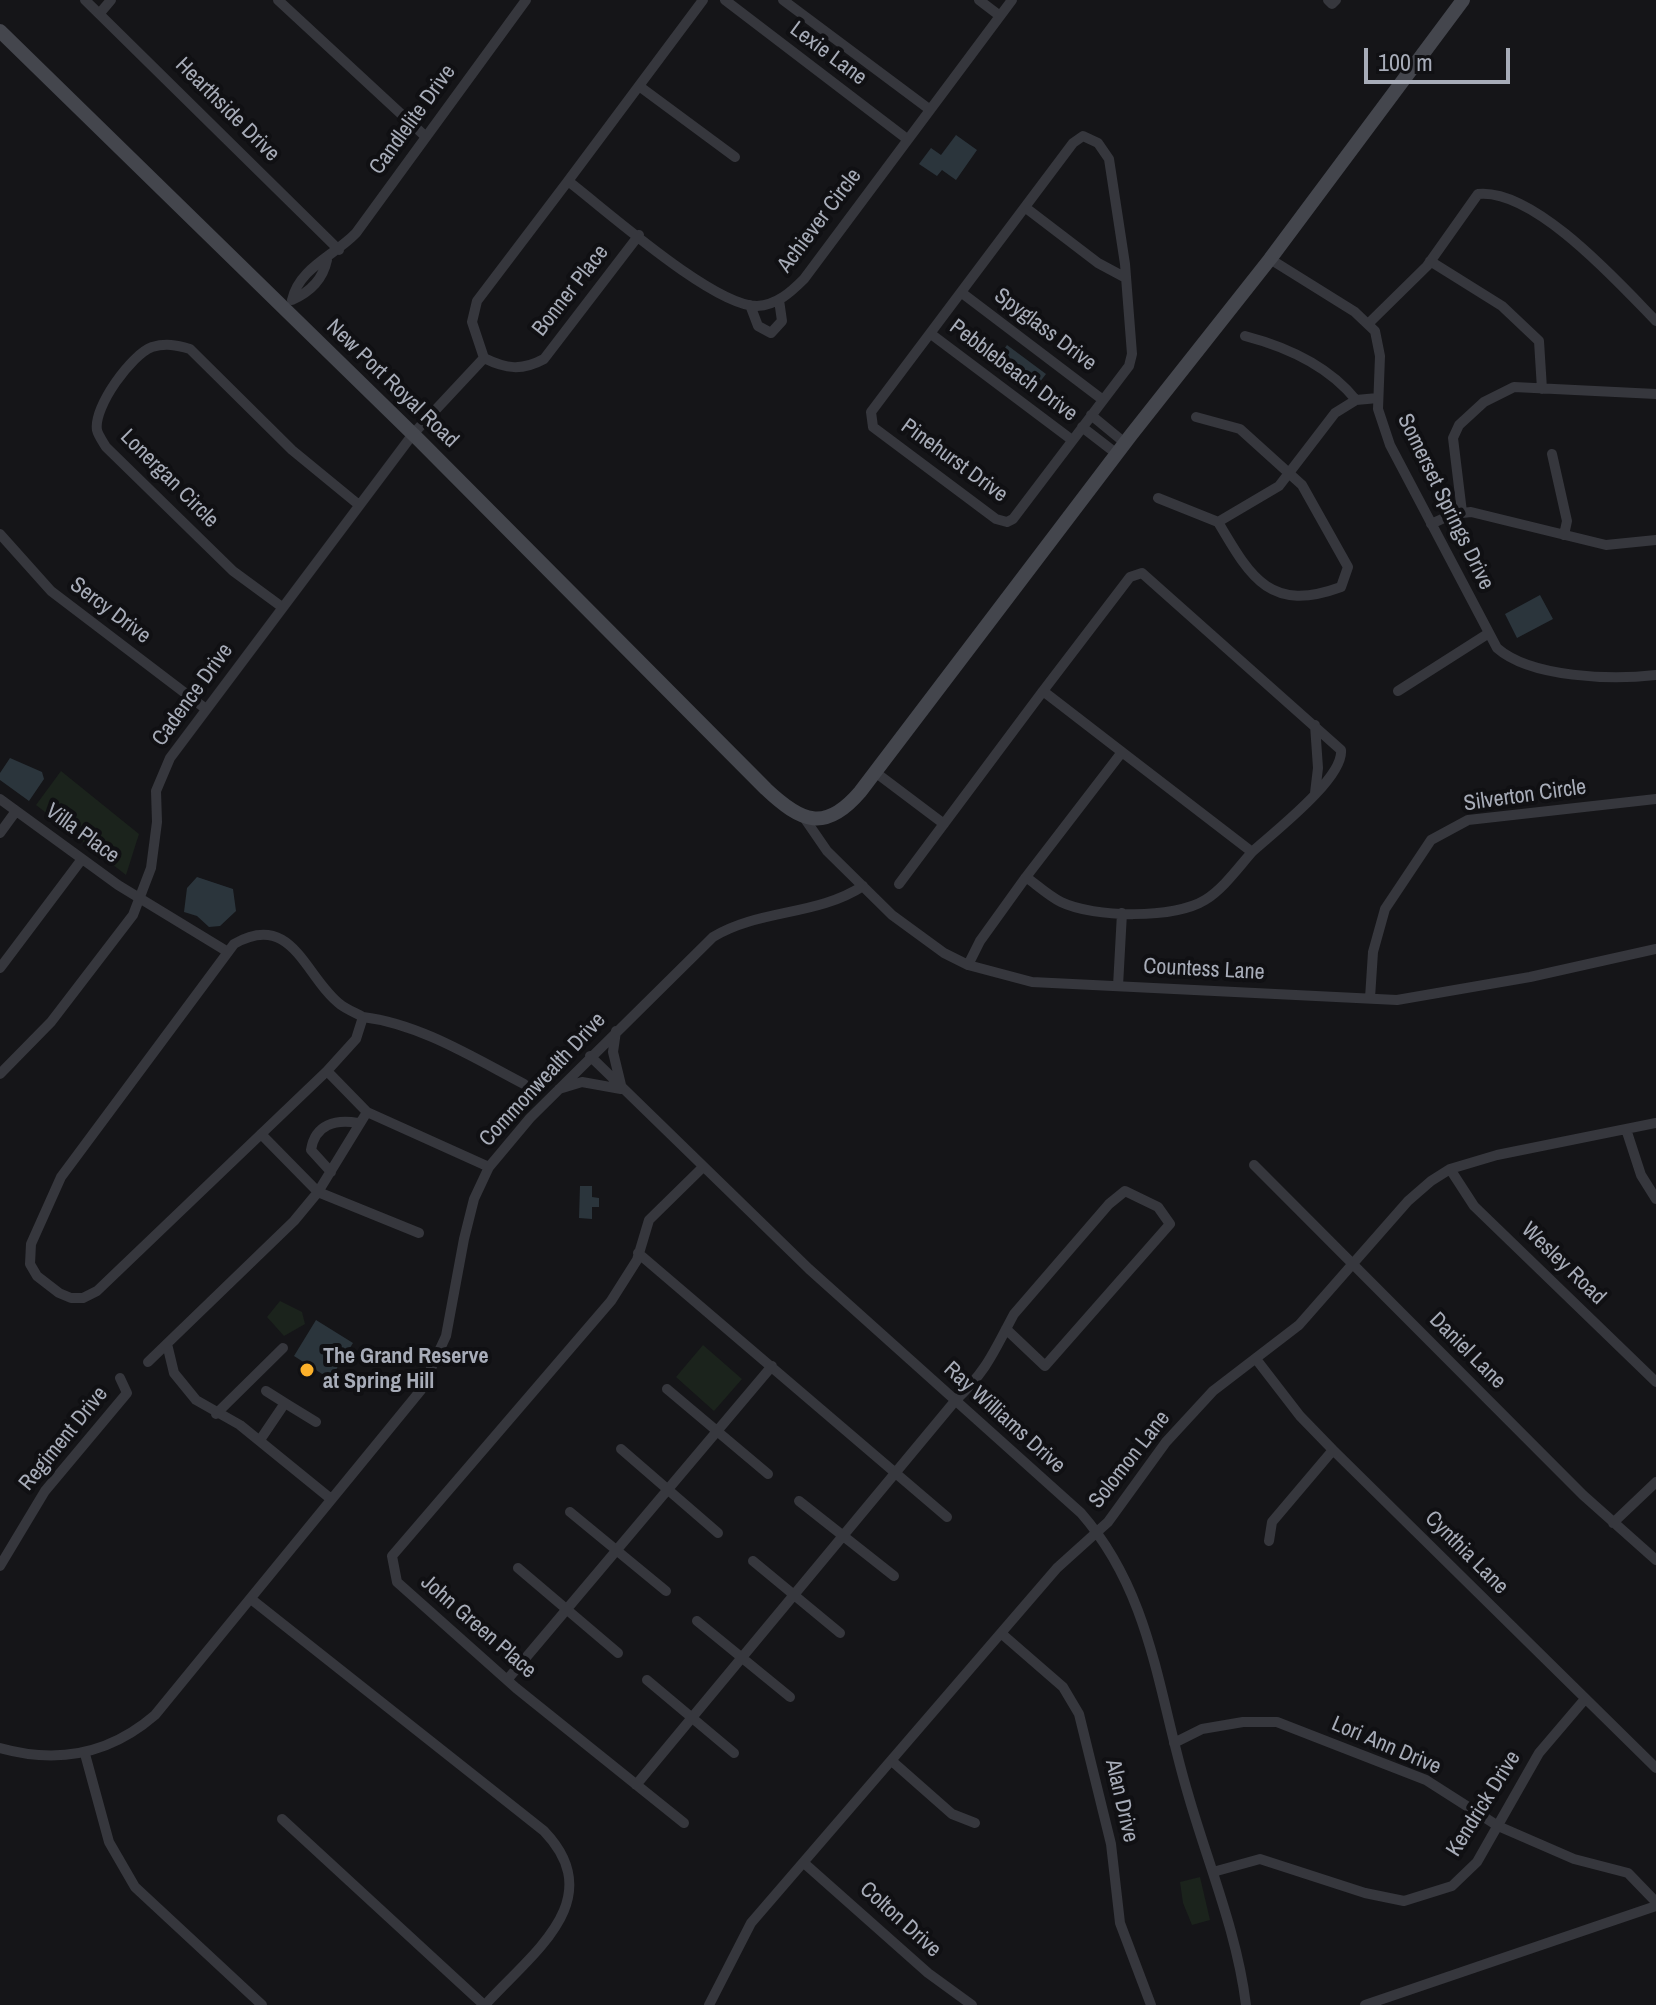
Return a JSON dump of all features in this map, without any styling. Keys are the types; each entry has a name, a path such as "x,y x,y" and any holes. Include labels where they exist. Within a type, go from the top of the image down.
{"main road":[{"path":"805,819 826,818 841,811 875,772 1121,448 1270,259 1463,0"},
{"name":"New Port Royal Road","path":"0,31 288,304 749,772 787,809 805,819"}],"street":[{"name":"Hearthside Drive","path":"85,0 339,250"},
{"path":"100,13 111,0"},
{"path":"278,0 426,137"},
{"path":"413,434 484,358 472,322 477,301 703,0"},
{"name":"Lexie Lane","path":"725,0 907,139"},
{"name":"Lexie Lane","path":"783,0 929,109"},
{"path":"979,0 1000,16"},
{"name":"Achiever Circle","path":"750,305 779,300 804,279 1012,0"},
{"path":"1328,0 1332,4 1336,0"},
{"name":"Candlelite Drive","path":"288,304 295,285 314,265 327,260 339,250 426,137 520,2"},
{"path":"639,86 735,157"},
{"name":"Pinehurst Drive","path":"1083,136 1089,138 1109,159 1126,278 1132,354 1129,366 1007,522 996,519 873,427 871,412 1026,208 1073,143 1083,136"},
{"path":"568,181 703,284 736,303 750,305 758,326 771,333 782,321 779,300"},
{"path":"1270,259 1368,324 1430,261 1478,194 1493,193 1513,200 1563,234 1656,321"},
{"path":"1026,208 1098,263 1126,278"},
{"name":"Bonner Place","path":"484,358 509,368 523,368 544,359 639,235"},
{"path":"1430,261 1502,306 1539,341 1542,389"},
{"name":"Spyglass Drive","path":"962,293 1103,400"},
{"name":"Somerset Springs Drive","path":"1368,324 1379,342 1378,409 1390,445 1489,633 1506,656 1528,666 1619,679 1656,675"},
{"name":"Pebblebeach Drive","path":"931,334 1072,440"},
{"path":"1245,336 1278,344 1317,365 1345,386 1356,400"},
{"name":"Lonergan Circle","path":"282,607 233,571 106,447 97,430 98,415 105,398 138,354 170,344 190,349 292,450 359,505"},
{"path":"1462,512 1453,438 1459,425 1484,402 1514,387 1656,394"},
{"path":"1218,522 1279,486 1335,413 1356,400 1378,398"},
{"path":"1091,415 1121,448"},
{"path":"1158,498 1218,522 1245,566 1272,591 1314,597 1341,587 1348,567 1302,485 1240,429 1196,417"},
{"path":"1082,427 1121,448"},
{"name":"Cadence Drive","path":"0,1074 51,1022 133,915 151,868 156,791 170,758 413,434"},
{"path":"1552,454 1567,521 1564,535"},
{"path":"1431,524 1462,512 1606,545 1656,540"},
{"name":"Sercy Drive","path":"0,534 51,591 206,709"},
{"path":"899,884 1130,577 1142,573 1341,750 1342,761 1315,793 1252,852 1208,899 1190,908 1122,913 1077,908 1060,901 1026,877"},
{"path":"1398,691 1489,633"},
{"path":"1043,691 1252,852"},
{"path":"1315,725 1318,768 1315,793"},
{"path":"968,965 980,941 1026,877 1122,752"},
{"path":"875,772 944,824"},
{"name":"Villa Place","path":"0,799 141,899 228,952"},
{"name":"Silverton Circle","path":"1370,998 1373,952 1385,909 1431,840 1468,820 1656,799"},
{"path":"0,833 16,811"},
{"name":"Countess Lane","path":"805,819 827,851 892,915 944,953 968,965 1032,982 1397,1000 1530,977 1656,949"},
{"path":"0,968 82,859"},
{"name":"Commonwealth Drive","path":"85,1754 132,1735 155,1715 431,1374 446,1336 474,1199 489,1167 557,1090 713,937 737,923 841,900 863,886"},
{"path":"1118,986 1122,913"},
{"path":"363,1017 356,1039 327,1071 97,1291 83,1298 71,1298 37,1276 30,1264 31,1244 61,1177 228,952 246,937 263,934 282,940 298,952 340,1004 363,1017 386,1020 448,1044 524,1084"},
{"path":"616,1031 615,1072 623,1090"},
{"name":"Ray Williams Drive","path":"590,1056 702,1168 1098,1532 1137,1599 1174,1743 1232,1931 1246,2005"},
{"path":"327,1071 367,1112 489,1167"},
{"path":"557,1090 582,1082 604,1083 623,1090"},
{"path":"148,1362 294,1221 318,1192 367,1112"},
{"path":"331,1172 311,1150 313,1142 339,1119 358,1123"},
{"name":"Solomon Lane","path":"709,2005 751,1923 893,1762 1057,1568 1098,1532 1166,1442 1213,1391 1299,1325 1408,1201 1450,1169 1510,1152 1656,1123"},
{"path":"1626,1129 1641,1175 1656,1199"},
{"path":"261,1134 318,1192 419,1233"},
{"name":"Daniel Lane","path":"1254,1165 1613,1523 1656,1560"},
{"name":"John Green Place","path":"684,1823 507,1680 397,1582 392,1556 627,1281 649,1220 702,1168"},
{"name":"Wesley Road","path":"1450,1169 1456,1184 1474,1206 1656,1382"},
{"path":"636,1785 955,1401 986,1371 1006,1329 1014,1314 1109,1204 1125,1191 1158,1207 1170,1224 1045,1366 1006,1329"},
{"path":"638,1253 947,1517"},
{"path":"167,1344 174,1373 183,1387 216,1414 260,1440 331,1499"},
{"path":"216,1414 283,1348"},
{"name":"Cynthia Lane","path":"1256,1359 1300,1416 1333,1450 1656,1768"},
{"path":"507,1680 772,1366"},
{"name":"Regiment Drive","path":"0,1566 45,1491 127,1393 120,1378"},
{"path":"667,1389 768,1474"},
{"path":"266,1391 316,1422"},
{"path":"260,1440 285,1403"},
{"path":"621,1449 718,1533"},
{"path":"1269,1541 1272,1522 1333,1450"},
{"path":"1613,1523 1656,1482"},
{"path":"799,1501 894,1576"},
{"path":"570,1512 666,1591"},
{"path":"753,1561 840,1633"},
{"path":"518,1568 618,1653"},
{"path":"251,1599 544,1831 562,1849 570,1872 571,1891 565,1914 484,2005 282,1819"},
{"path":"697,1621 790,1697"},
{"name":"Alan Drive","path":"1002,1634 1063,1687 1079,1714 1111,1844 1120,1923 1151,2005"},
{"path":"647,1680 734,1753"},
{"name":"Kendrick Drive","path":"1213,1872 1260,1859 1365,1893 1404,1901 1452,1886 1477,1862 1539,1753 1585,1699"},
{"name":"Lori Ann Drive","path":"1174,1743 1202,1729 1243,1722 1277,1722 1426,1780 1498,1826 1574,1859 1628,1873 1656,1904"},
{"path":"0,1748 21,1754 85,1754 109,1842 128,1877 262,2005"},
{"path":"893,1762 952,1814 975,1823"},
{"name":"Colton Drive","path":"804,1863 928,1973 972,2005"},
{"path":"1365,2005 1656,1904"}],"shaded area":[{"path":"956,135 977,150 956,180 942,170 937,176 919,164 931,148 941,155"},
{"path":"1007,345 1046,374 1036,387 1027,379 1021,386 993,364"},
{"path":"1540,595 1553,619 1517,638 1505,614"},
{"path":"10,758 42,772 44,779 29,801 0,780 0,773"},
{"path":"61,771 139,834 126,875 36,805"},
{"path":"197,877 233,889 236,911 220,926 209,927 197,916 184,912 187,888"},
{"path":"580,1186 592,1186 592,1197 599,1198 599,1207 592,1207 592,1219 579,1218"},
{"path":"280,1301 302,1312 305,1324 284,1336 267,1317"},
{"path":"316,1320 353,1343 330,1379 294,1356"},
{"path":"703,1345 742,1379 714,1411 676,1377"},
{"path":"1200,1877 1210,1920 1192,1925 1183,1903 1180,1882"}],"place":[{"name":"The Grand Reserve at Spring Hill","path":"307,1370"}]}
